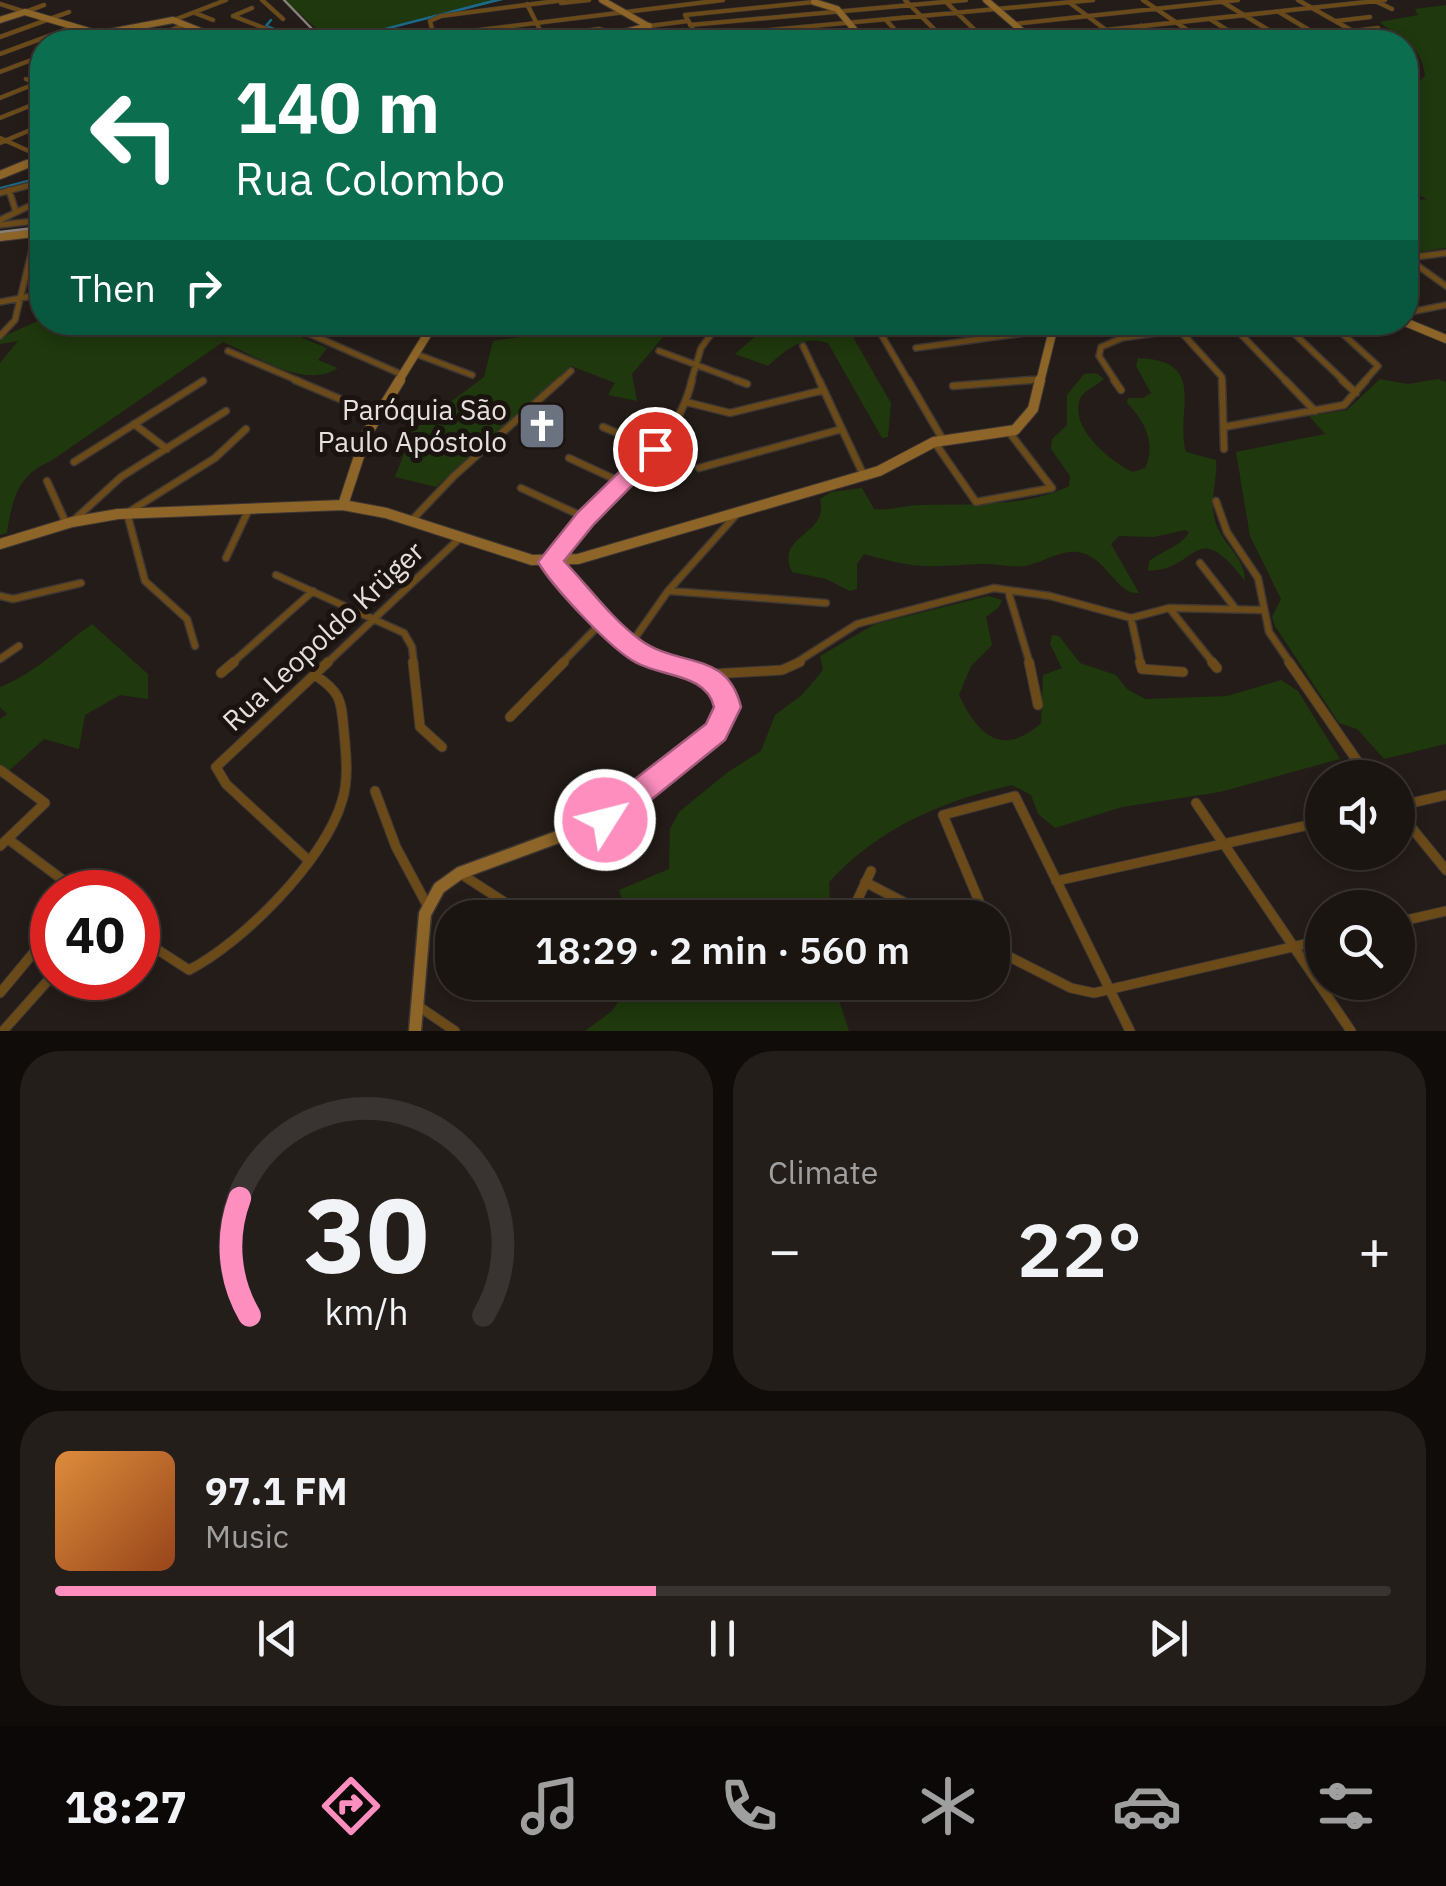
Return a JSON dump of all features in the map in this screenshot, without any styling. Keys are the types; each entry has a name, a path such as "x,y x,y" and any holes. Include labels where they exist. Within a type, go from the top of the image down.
{"street":[{"path":"0,4 12,0"},
{"path":"121,30 173,20 226,0"},
{"path":"262,0 285,30"},
{"path":"432,30 430,21 440,16 564,0"},
{"path":"528,5 586,0"},
{"path":"602,0 649,26"},
{"path":"459,30 723,0"},
{"path":"804,0 839,11 855,30"},
{"path":"906,0 934,30"},
{"path":"688,20 966,0"},
{"path":"986,0 1021,30"},
{"path":"776,30 1093,0"},
{"path":"1143,0 1188,30"},
{"path":"1014,24 1238,0"},
{"path":"1298,0 1349,30"},
{"path":"1375,0 1392,10"},
{"path":"1072,2 1106,30 1385,0"},
{"path":"634,30 815,1"},
{"path":"1221,1 1268,30"},
{"path":"946,2 975,30"},
{"path":"0,4 87,30"},
{"path":"0,20 44,5"},
{"path":"528,5 540,30"},
{"path":"252,8 232,16 267,29"},
{"path":"0,37 69,12"},
{"path":"1278,12 1309,30"},
{"path":"194,13 213,20"},
{"path":"1334,21 1370,18"},
{"path":"1210,19 1227,30"},
{"path":"173,20 197,30"},
{"path":"688,20 693,30"},
{"path":"886,20 895,30"},
{"path":"171,30 184,25"},
{"path":"63,30 74,26"},
{"path":"1141,26 1147,30"},
{"path":"1360,30 1378,28"},
{"path":"0,54 30,43"},
{"path":"0,72 30,61"},
{"path":"26,79 30,80"},
{"path":"0,98 30,87"},
{"path":"0,118 30,106"},
{"path":"2,140 30,130"},
{"path":"2,140 30,152"},
{"path":"0,175 30,162"},
{"path":"0,193 30,185"},
{"path":"9,190 16,212"},
{"path":"0,222 30,206"},
{"path":"0,222 30,221"},
{"path":"0,237 30,233"},
{"path":"1418,256 1446,252"},
{"path":"0,336 9,329 30,263"},
{"path":"1418,266 1446,286"},
{"path":"0,302 30,296"},
{"path":"1418,311 1446,304"},
{"path":"1418,327 1446,339"},
{"path":"313,335 403,374"},
{"path":"343,506 366,434 427,335"},
{"path":"550,562 676,423 686,402 693,364 709,335"},
{"path":"881,335 976,502 1052,488 1010,432"},
{"path":"916,348 998,335"},
{"path":"0,544 69,523 126,513 343,506 411,521 520,557 550,562 589,557 890,467 939,441 1010,432 1029,418 1052,335"},
{"path":"1121,390 1099,356 1101,347 1143,335"},
{"path":"1183,335 1222,376 1224,449"},
{"path":"1241,335 1315,411"},
{"path":"1295,335 1356,393"},
{"path":"1224,427 1344,404 1378,366 1344,335"},
{"path":"803,346 864,475"},
{"path":"228,351 378,415"},
{"path":"659,351 747,384"},
{"path":"416,354 472,375"},
{"path":"411,521 454,476 571,370"},
{"path":"952,386 1041,378"},
{"path":"74,462 203,381"},
{"path":"686,402 730,413 824,390"},
{"path":"69,523 91,500 226,411"},
{"path":"134,424 168,449"},
{"path":"603,427 655,449"},
{"path":"700,468 842,429"},
{"path":"126,513 215,458 246,430"},
{"path":"569,458 622,483"},
{"path":"47,481 69,523"},
{"path":"521,488 586,518"},
{"path":"1216,501 1224,529 1260,582 1262,610 1276,643 1357,760"},
{"path":"226,558 250,508"},
{"path":"629,646 668,591 739,512"},
{"path":"126,513 142,576 194,625 195,646"},
{"name":"Rua Leopoldo Krüger","path":"307,859 226,784 216,767 461,538"},
{"path":"550,562 629,646 648,658 706,674 782,670 868,620 990,588 1050,596 1131,618 1170,608 1262,610"},
{"path":"1200,563 1236,609"},
{"path":"276,575 398,629 410,642 420,726 442,747"},
{"path":"0,596 13,599 81,583"},
{"path":"1008,590 1024,636 1038,705"},
{"path":"220,674 313,591"},
{"path":"668,591 826,603"},
{"path":"1170,608 1217,668"},
{"path":"1131,618 1142,669 1183,672"},
{"path":"510,717 604,620"},
{"path":"0,659 19,646"},
{"path":"160,951 189,970 210,961 238,937 307,859 338,811 343,793 339,696 315,674"},
{"path":"415,1031 427,905 438,888 460,874 619,812 723,722 728,707 726,693 706,674"},
{"path":"0,770 44,803 4,842 46,870"},
{"path":"374,792 396,847 427,905"},
{"path":"1415,804 1446,795"},
{"path":"978,900 943,815 1016,796 1130,1031"},
{"path":"1196,803 1351,1031"},
{"path":"1056,881 1305,826"},
{"path":"1415,831 1446,870"},
{"path":"857,900 871,871"},
{"path":"460,874 501,900"},
{"path":"866,882 900,900"},
{"path":"1415,918 1446,911"},
{"path":"1010,957 1071,988 1094,993 1305,944"},
{"path":"0,993 30,957"},
{"path":"3,1031 31,1000"},
{"path":"417,1005 455,1031"}],"green space":[{"path":"285,0 504,0 378,30 318,30"},
{"path":"1446,5 1446,248 1418,252 1418,200 1427,199 1418,195 1418,82 1425,76 1418,54 1418,30 1390,30 1379,22 1418,15 1415,9"},
{"path":"30,324 30,335 296,335 327,348 318,360 338,368 325,374 296,373 223,342 31,473 14,499 7,533 0,535 0,363 18,341 0,344 0,338"},
{"path":"532,335 665,335 632,374 637,401 608,395 615,383 571,366 436,487 395,477 413,430 484,377 493,341"},
{"path":"757,335 854,335 891,403 888,437 882,438 828,343 803,342 768,366 735,354"},
{"path":"1138,358 1160,361 1174,368 1182,378 1186,452 1216,460 1216,524 1242,565 1245,581 1216,551 1206,549 1165,568 1148,571 1149,561 1182,541 1189,532 1185,530 1154,537 1119,536 1111,544 1139,593 1123,588 1096,560 1077,552 1019,566 921,566 864,554 857,564 857,589 850,591 826,579 792,572 790,550 817,521 820,499 831,492 862,488 874,509 880,509 1016,501 1069,486 1070,476 1051,449 1052,439 1067,425 1067,395 1084,374 1096,373 1104,379 1080,399 1078,410 1086,432 1124,467 1133,472 1145,468 1150,450 1147,433 1127,403 1128,398 1143,398 1151,393 1136,366"},
{"path":"1380,379 1408,384 1438,379 1446,382 1446,744 1384,759 1357,729 1339,723 1275,626 1272,617 1281,599 1250,536 1236,452 1325,434 1309,416 1347,410"},
{"path":"988,596 1002,600 986,617 992,645 971,666 959,695 974,721 992,737 1014,739 1041,723 1043,675 1062,668 1050,644 1052,635 1059,636 1080,663 1116,675 1127,689 1145,699 1227,696 1281,680 1298,691 1340,759 1305,760 1305,769 1220,792 1122,807 1055,828 1038,814 1031,795 1012,785 961,799 913,819 869,846 829,882 830,900 622,900 619,890 669,869 670,829 679,812 761,751 775,715 802,695 823,670 820,656 875,624"},
{"path":"92,624 148,674 148,699 120,695 85,715 79,749 44,739 0,779 0,719 7,714 0,707 0,687 37,667"},
{"path":"619,1000 839,1000 849,1031 585,1031 612,1011"}],"waterway":[{"path":"381,30 500,0"},
{"path":"271,20 266,26 277,30"},
{"path":"0,190 30,182"}],"railway":[{"path":"284,0 313,30"},
{"path":"0,232 30,228"}],"place":[{"name":"Paróquia São Paulo Apóstolo","path":"542,426"}],"route":[{"path":"605,820 716,732 728,707 721,685 706,674 648,658 629,646 550,562 559,547 655,449"}]}
